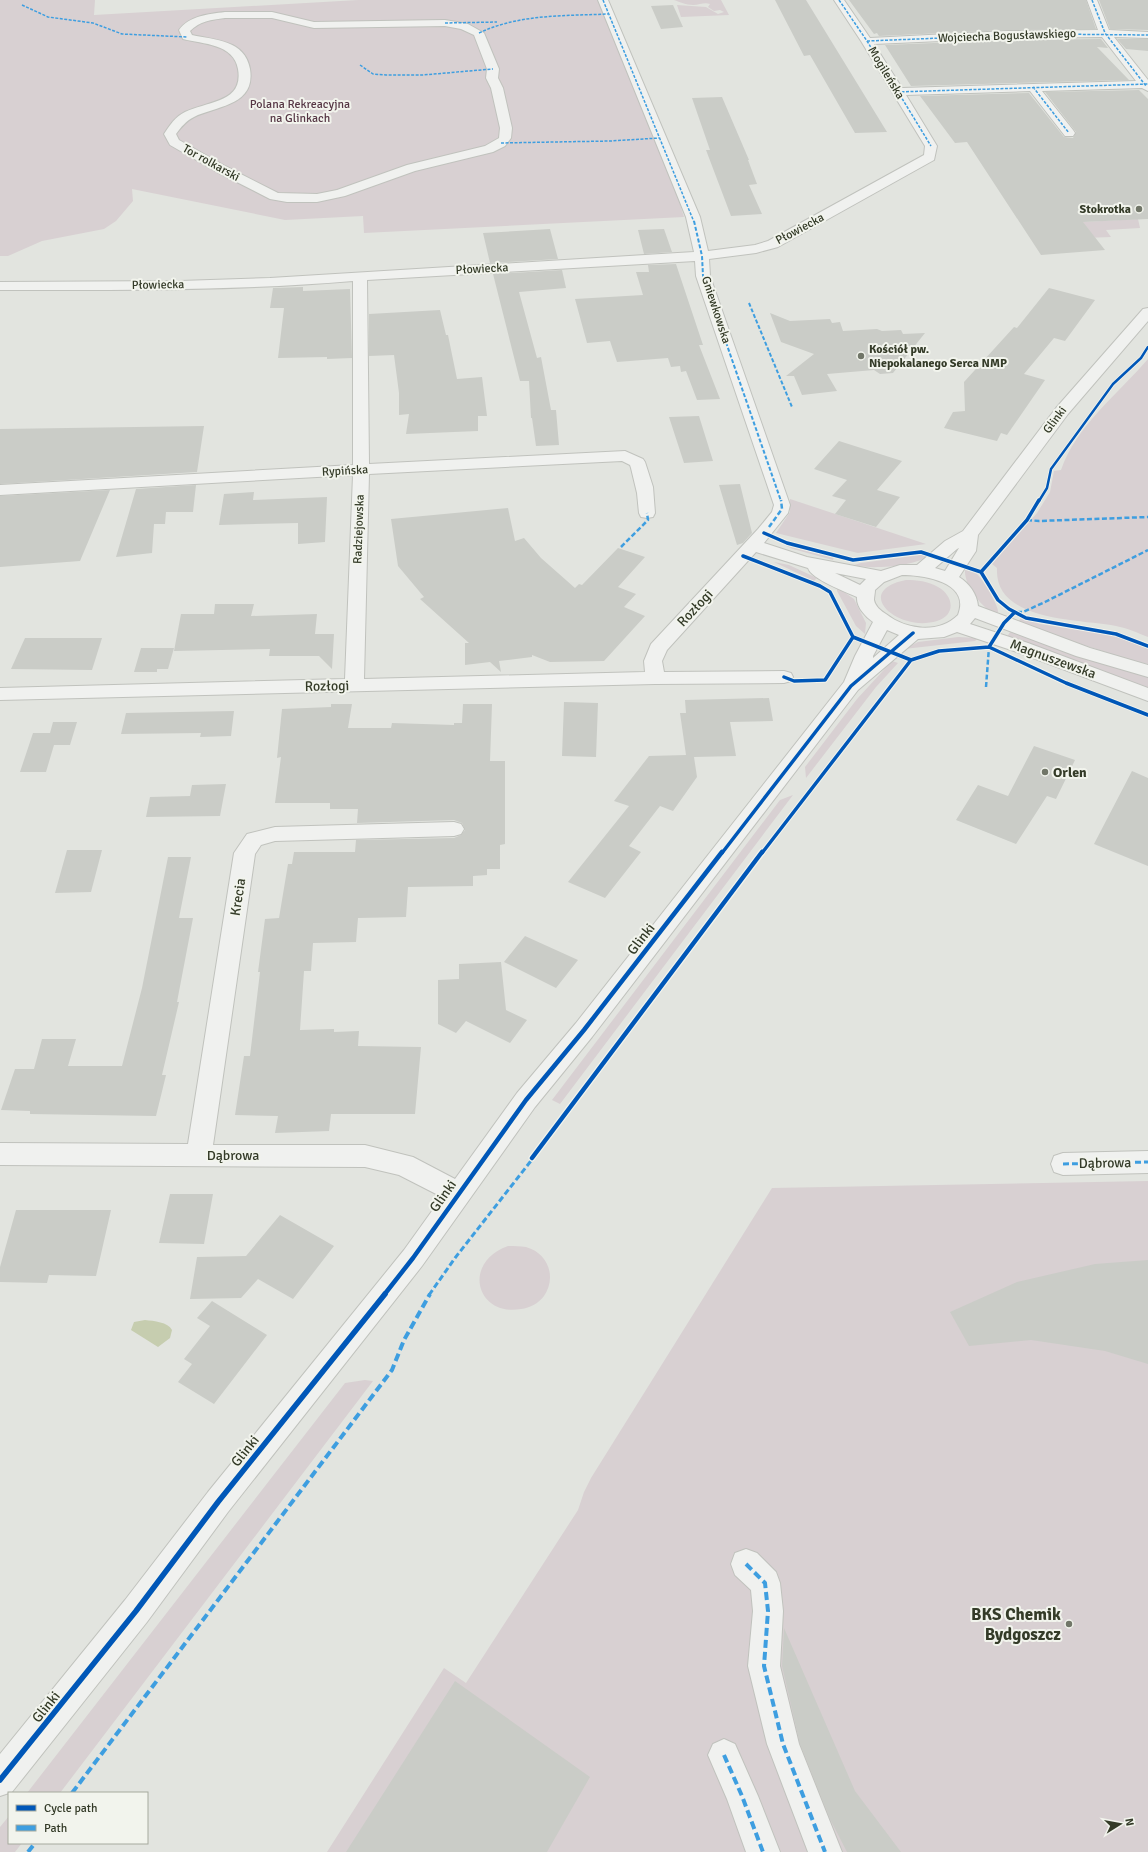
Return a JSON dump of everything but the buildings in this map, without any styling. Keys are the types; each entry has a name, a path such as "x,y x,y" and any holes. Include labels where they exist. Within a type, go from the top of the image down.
{"street":[{"name":"Gniewkowska","path":"603,0 692,217 702,256 703,276 782,505 780,513 753,545"},
{"name":"Mogileńska","path":"839,0 867,41 931,146"},
{"path":"1092,0 1105,33 1147,85"},
{"name":"Tor rolkarski","path":"272,14 286,17 299,23 314,25 445,23 464,26 479,32 493,69 492,78 497,88 506,128 505,138 501,143 488,149 411,168 340,193 317,198 287,198 275,196 221,169 174,142 170,134 173,126 185,116 195,111 220,104 234,98 242,91 245,80 244,65 239,55 232,49 219,44 187,37 184,30 191,22 212,16 272,14"},
{"name":"Wojciecha Bogusławskiego","path":"867,41 1105,33 1148,35"},
{"path":"897,92 1147,85"},
{"path":"1033,87 1069,134"},
{"name":"Płowiecka","path":"0,286 161,285 310,281 360,276 702,256 756,249 773,244 914,166 930,156 931,146"},
{"name":"Radziejowska","path":"354,685 361,470 360,276"},
{"name":"Glinki","path":"922,570 951,545 969,535 1062,411 1148,312"},
{"name":"Rypińska","path":"0,490 503,461 625,456 637,462 639,467 647,495 647,513"},
{"name":"Glinki","path":"950,580 967,551 969,535"},
{"path":"753,545 802,562 880,576"},
{"name":"Rozłogi","path":"654,678 653,661 658,648 753,545"},
{"path":"802,562 837,582 865,594"},
{"path":"900,570 922,570 937,574 950,580 965,593 969,601 969,609 967,616 956,626 932,633 913,633 892,627 882,622 868,608 865,601 865,594 868,587 880,576 900,570"},
{"name":"Magnuszewska","path":"969,609 1083,652 1148,671"},
{"name":"Glinki","path":"851,686 864,656 882,622"},
{"name":"Magnuszewska","path":"956,626 1020,647 1148,695"},
{"name":"Glinki","path":"0,1780 136,1611 218,1502 357,1330 413,1258 526,1100 594,1018 851,686 913,633"},
{"name":"Rozłogi","path":"0,694 654,678 784,677"},
{"name":"Krecia","path":"199,1155 245,852 254,839 275,834 454,829"},
{"name":"Dąbrowa","path":"0,1154 348,1155 377,1158 412,1168 459,1194"},
{"name":"Dąbrowa","path":"1063,1164 1148,1162"},
{"path":"746,1564 765,1583 768,1611 764,1666 783,1744 825,1852"},
{"path":"724,1755 763,1852"}],"green space":[{"name":"Polana Rekreacyjna na Glinkach","path":"0,0 95,0 94,15 358,0 603,0 659,138 684,217 364,233 363,216 285,220 132,189 133,201 116,221 104,229 42,241 8,256 0,256"},
{"path":"674,0 721,0 729,15 681,17 677,5 706,7 718,14 724,12 720,10 714,11 708,7 710,4 708,3 690,5"},
{"path":"1138,219 1140,228 1106,230 1111,237 1059,239 1049,224"},
{"path":"1148,359 1148,637 1120,627 1061,619 1042,615 1024,608 1009,599 1000,586 997,568 992,564 1037,513 1050,492 1054,471 1061,470 1068,454 1087,425"},
{"path":"790,499 926,544 858,553 776,533 790,512"},
{"path":"784,545 834,557 833,560"},
{"path":"920,555 929,556 903,565 871,567 854,565 861,563"},
{"path":"774,562 789,565 817,578 814,581"},
{"path":"965,570 977,574 983,581 998,609 998,612 995,615 975,596 967,583"},
{"path":"906,580 926,582 943,591 950,600 951,605 947,614 937,621 922,623 908,621 896,616 886,609 881,601 882,593 890,585"},
{"path":"837,587 854,599 866,623 865,634 856,626 837,591"},
{"path":"1021,618 1040,624 1112,635 1148,649 1148,664 1130,660 1017,623"},
{"path":"1010,632 1148,677 1148,690 1007,637"},
{"path":"958,637 978,638 975,641 904,649 918,642"},
{"path":"892,661 898,663 876,687 806,778 805,767 857,699"},
{"path":"793,795 560,1104 552,1100 780,800"},
{"path":"1148,1181 1148,1852 327,1852 444,1668 466,1683 578,1510 584,1492 591,1478 772,1188"},
{"path":"508,1246 526,1247 534,1250 545,1260 548,1267 550,1281 548,1289 540,1301 528,1308 506,1309 494,1305 485,1297 480,1287 480,1276 484,1264 493,1254"},
{"path":"365,1380 373,1381 61,1792 28,1792 345,1383"},
{"path":"8,1817 8,1844 21,1844 15,1852 0,1852 0,1827"}],"shaded area":[{"path":"145,1320 160,1322 170,1327 172,1330 170,1338 158,1347 131,1330 134,1322"}],"marked path":[{"path":"603,0 693,217 702,256 703,276 781,499 782,509 769,527"},
{"path":"839,0 867,41 931,146"},
{"path":"1092,0 1105,33 1146,86"},
{"path":"22,5 48,17 93,23 122,34 187,37"},
{"path":"479,33 508,22 524,19 608,14"},
{"path":"445,23 497,22"},
{"path":"867,41 1078,33 1148,35"},
{"path":"360,65 373,74 386,75 422,75 493,69"},
{"path":"897,92 1148,84"},
{"path":"1033,87 1069,133"},
{"path":"501,143 610,141 659,138"},
{"path":"749,303 792,407"},
{"path":"621,547 648,520 647,513"},
{"path":"1027,520 1039,521 1148,517"},
{"path":"1017,612 1023,612 1045,602 1148,550"},
{"path":"986,687 989,647"},
{"path":"73,1792 392,1370 404,1340 436,1284 534,1157"},
{"path":"1063,1164 1148,1162"},
{"path":"746,1564 765,1583 768,1611 764,1666 783,1744 825,1852"},
{"path":"724,1755 742,1796 763,1852"},
{"path":"28,1852 34,1844"}],"cycle path":[{"path":"1148,347 1141,358 1113,384 1051,469 1047,488 1027,520 981,572 998,600 1009,609 1026,618 1116,634 1148,646"},
{"path":"764,533 787,543 853,560 921,552 981,572"},
{"path":"743,556 820,586 830,592 853,637 911,660"},
{"path":"532,1158 809,790 911,660 939,651 959,648 989,647 1004,623 1014,613"},
{"path":"0,1780 136,1611 218,1502 413,1258 526,1100 584,1030 851,686 913,633"},
{"path":"784,677 794,681 825,680 853,637"},
{"path":"989,647 1066,683 1148,715"}],"place":[{"name":"Stokrotka","path":"1139,209"},
{"name":"Kościół pw. Niepokalanego Serca NMP","path":"861,356"},
{"name":"Orlen","path":"1045,772"},
{"name":"BKS Chemik Bydgoszcz","path":"1069,1624"}]}
